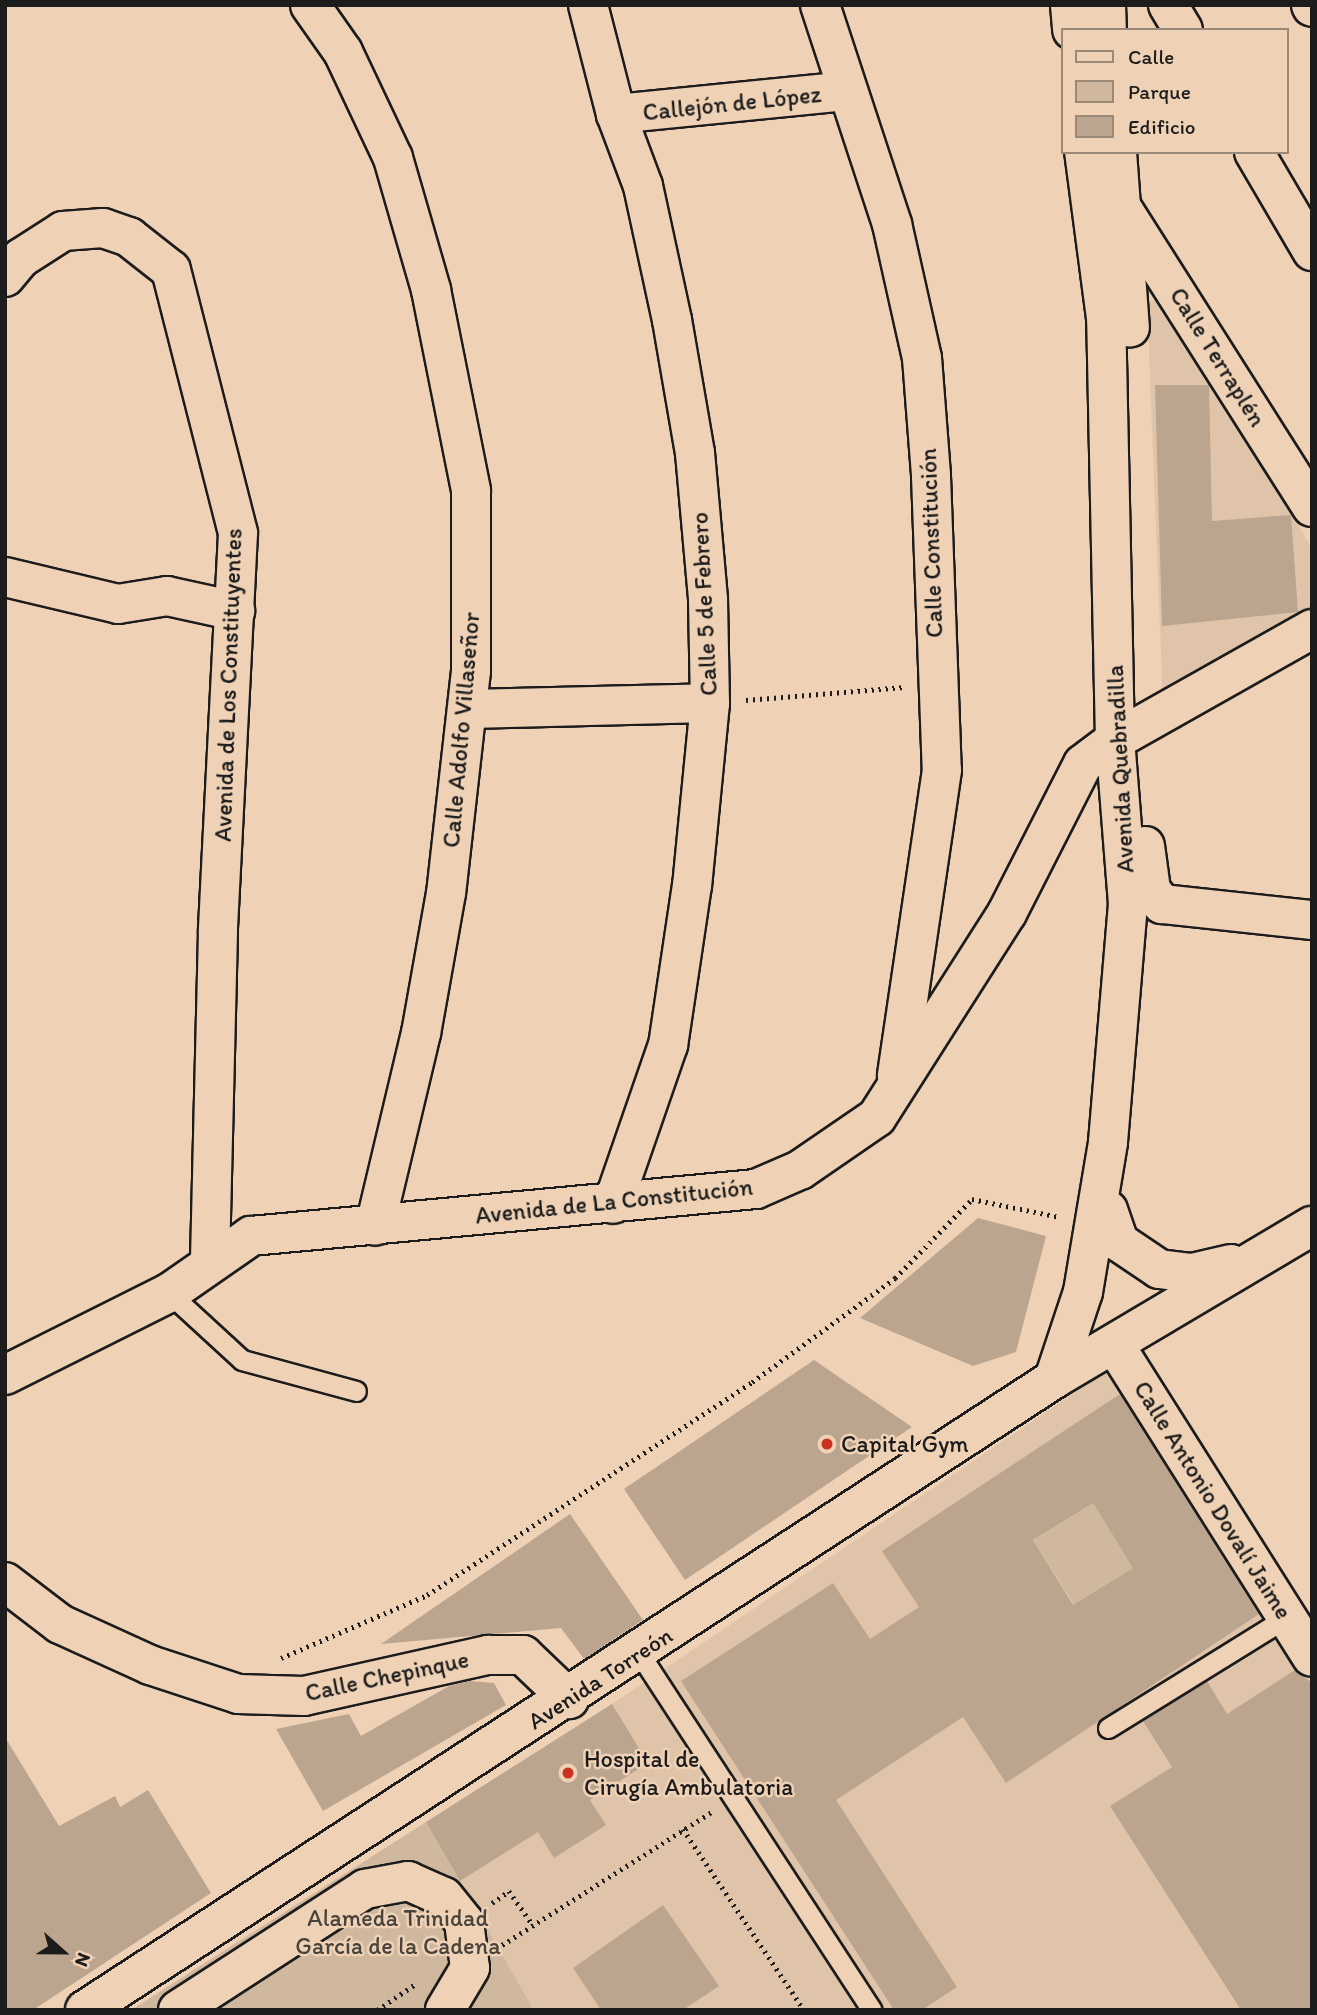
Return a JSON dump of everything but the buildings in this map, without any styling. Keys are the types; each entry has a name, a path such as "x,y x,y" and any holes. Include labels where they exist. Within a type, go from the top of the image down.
{"street":[{"name":"Calle Adolfo Villaseñor","path":"310,5 370,105 393,158 431,290 471,491 468,709 446,893 421,1033 375,1226"},
{"name":"Calle 5 de Febrero","path":"588,5 616,114 643,186 695,453 708,600 710,703 692,885 667,1045 613,1204"},
{"name":"Calle Constitución","path":"820,5 892,225 922,358 942,770 894,1092"},
{"path":"1070,5 1072,28"},
{"path":"1106,5 1107,28"},
{"path":"1168,5 1182,28"},
{"name":"Callejón de López","path":"616,114 847,91"},
{"name":"Avenida Quebradilla","path":"1084,154 1106,318 1126,735 1147,868 1156,900 1181,910 1312,920"},
{"name":"Avenida Quebradilla","path":"1054,1379 1083,1292 1101,1217 1128,904 1126,735 1133,393 1117,154"},
{"path":"1255,154 1312,251"},
{"name":"Calle Terraplén","path":"1122,208 1312,507"},
{"name":"Avenida de Los Constituyentes","path":"5,277 21,258 64,231 103,228 129,237 171,270 238,533 218,932 210,1262"},
{"path":"5,578 118,604 167,596 235,611"},
{"path":"1126,735 1312,629"},
{"path":"468,709 710,703"},
{"name":"Avenida de La Constitución","path":"5,1375 169,1293 251,1236 756,1189 850,1140 877,1117 1007,913 1083,764 1126,735"},
{"path":"1101,1217 1119,1242 1159,1269 1192,1273 1254,1259"},
{"name":"Calle Antonio Dovalí Jaime","path":"1101,1217 1105,1313 1114,1344 1312,1657"},
{"name":"Avenida Torreón","path":"85,2010 569,1699 1054,1379 1312,1226"},
{"name":"Calle Chepinque","path":"5,1582 60,1624 150,1665 239,1694 304,1696 488,1655 523,1655 569,1699"},
{"path":"178,2010 365,1889 408,1881 444,1897 464,1922 470,1968 446,2010"}],"lane":[{"path":"169,1293 242,1360 356,1391"},
{"path":"1108,1728 1287,1617"},
{"path":"639,1653 872,2010"}],"path":[{"path":"710,703 936,685"},
{"path":"273,1662 427,1595 752,1382 895,1278 972,1199 1101,1217"},
{"path":"489,1953 735,1797"},
{"path":"683,1829 804,2010"},
{"path":"509,1891 533,1925"},
{"path":"377,2010 421,1981"}],"shaded area":[{"path":"1175,300 1312,549 1312,609 1163,704 1147,301"},
{"path":"1110,1369 1312,1683 1312,2010 533,2010 426,1822 612,1704"}],"green space":[{"path":"1093,1503 1133,1567 1074,1605 1034,1540"},
{"name":"Alameda Trinidad García de la Cadena","path":"426,1822 532,2007 528,2010 131,2010"}],"place":[{"name":"Capital Gym","path":"827,1444"},
{"name":"Hospital de Cirugía Ambulatoria","path":"568,1773"}]}
